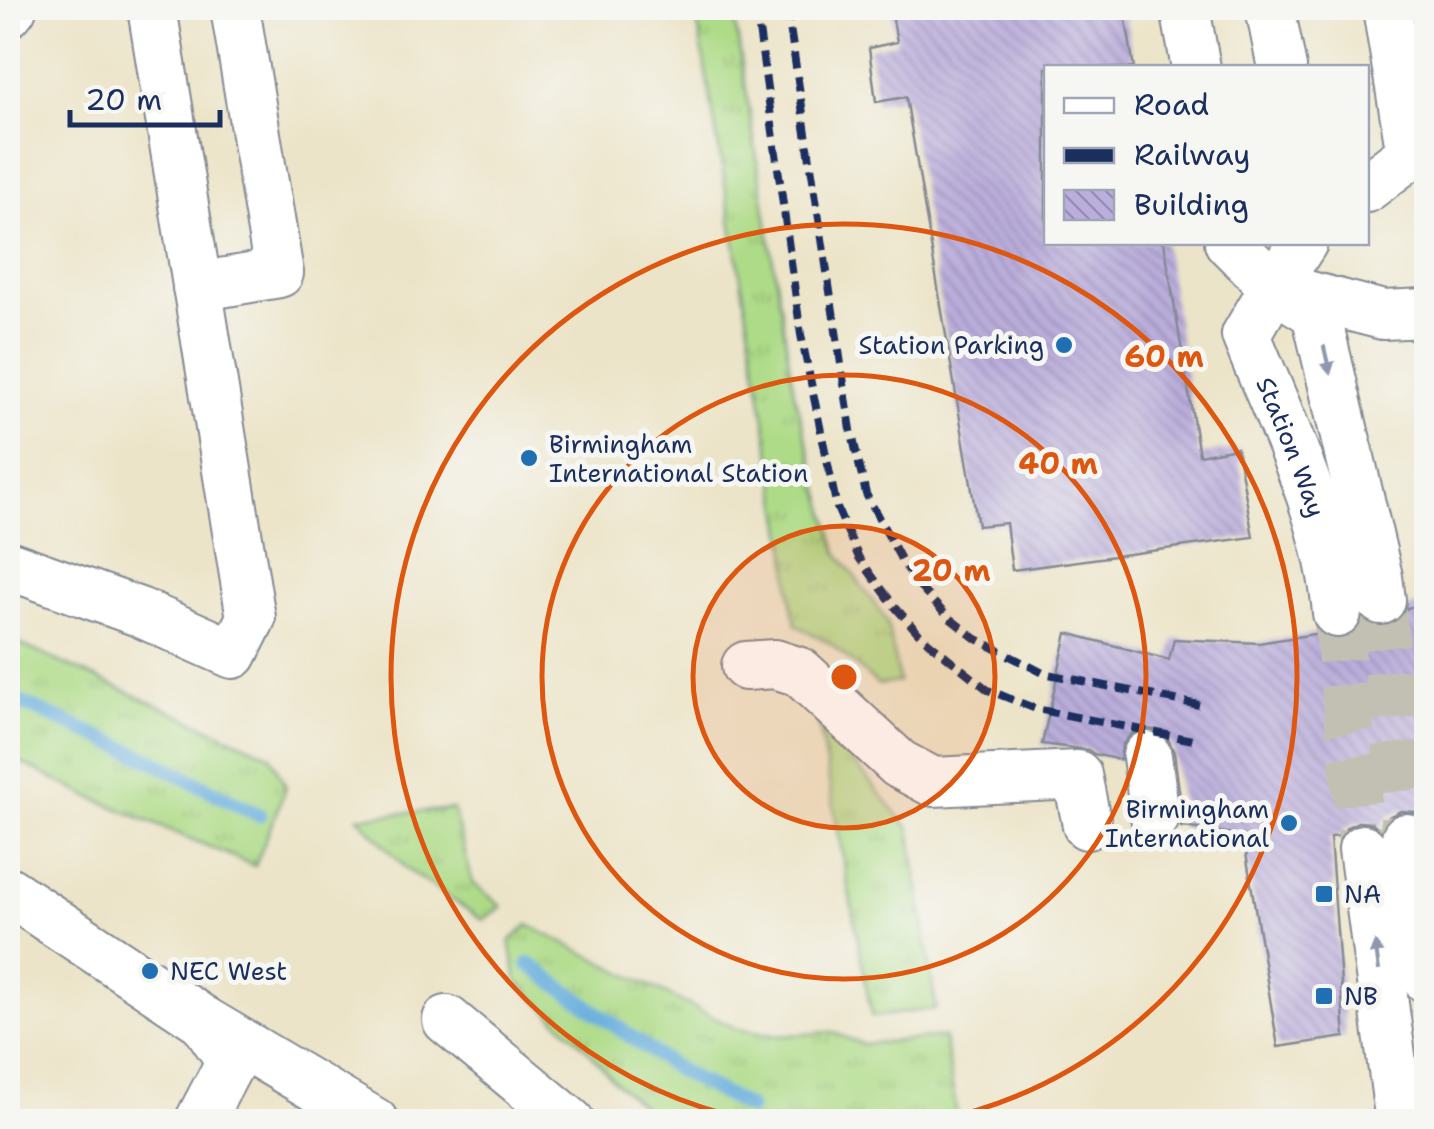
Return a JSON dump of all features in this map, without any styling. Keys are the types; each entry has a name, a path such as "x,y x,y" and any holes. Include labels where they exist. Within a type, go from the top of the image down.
{"street":[{"path":"8,14 12,8"},
{"path":"8,565 139,612 234,654 251,618 152,8"},
{"path":"197,288 278,273 236,8"},
{"path":"1186,8 1196,65"},
{"path":"1270,8 1281,65"},
{"path":"1369,186 1411,154 1387,8"},
{"name":"Station Way","path":"1232,245 1274,287 1316,314 1373,558 1359,606 1335,584 1321,522 1246,335 1274,287 1302,245"},
{"path":"1274,287 1383,315 1426,313"},
{"path":"746,666 775,664 800,672 899,764 933,782 1076,775 1088,825"},
{"path":"1147,756 1156,817"},
{"path":"1400,1122 1384,844 1426,978"},
{"path":"8,891 204,1021 374,1122"},
{"path":"447,1020 570,1122"},
{"path":"199,1122 231,1061 204,1021"}],"green space":[{"path":"695,8 733,8 794,393 837,552 887,621 899,682 878,685 831,644 796,625 786,544"},
{"path":"8,639 270,755 286,787 255,866 86,795 8,756"},
{"path":"818,720 910,829 936,1009 872,1017"},
{"path":"453,809 473,883 502,907 483,920 408,870 358,817"},
{"path":"528,925 737,1029 779,1036 831,1032 862,1044 944,1037 958,1121 658,1121 517,981 510,941"}],"building":[{"name":"Station Parking","path":"891,8 1124,8 1134,65 1044,65 1044,245 1164,245 1199,455 1237,448 1253,537 1012,570 1006,523 978,526 906,97 876,102 869,48 897,42"},
{"name":"Birmingham International","path":"1426,603 1426,820 1415,812 1401,811 1388,817 1380,829 1372,823 1358,822 1340,836 1330,837 1345,1037 1278,1047 1243,835 1181,827 1174,752 1168,739 1157,730 1131,734 1122,745 1120,760 1088,750 1042,744 1067,633 1169,660 1174,639 1259,643 1320,633 1327,639 1342,640 1354,634 1363,621 1386,627 1398,621 1407,608"}],"waterway":[{"path":"8,697 147,758 259,815"},
{"path":"529,964 676,1069 749,1108"}],"tunnel":[{"path":"1381,600 1406,838"},
{"path":"1337,613 1363,849"}],"railway":[{"path":"756,8 801,335 837,508 859,558 921,636 988,690 1036,709 1193,740"},
{"path":"787,8 851,430 866,494 903,563 948,617 975,638 1043,673 1199,705"}],"place":[{"name":"Station Parking","path":"1064,345"},
{"name":"Birmingham International Station","path":"529,458"},
{"name":"Birmingham International","path":"1289,823"},
{"name":"NA","path":"1324,894"},
{"name":"NEC West","path":"150,971"},
{"name":"NB","path":"1324,996"}]}
